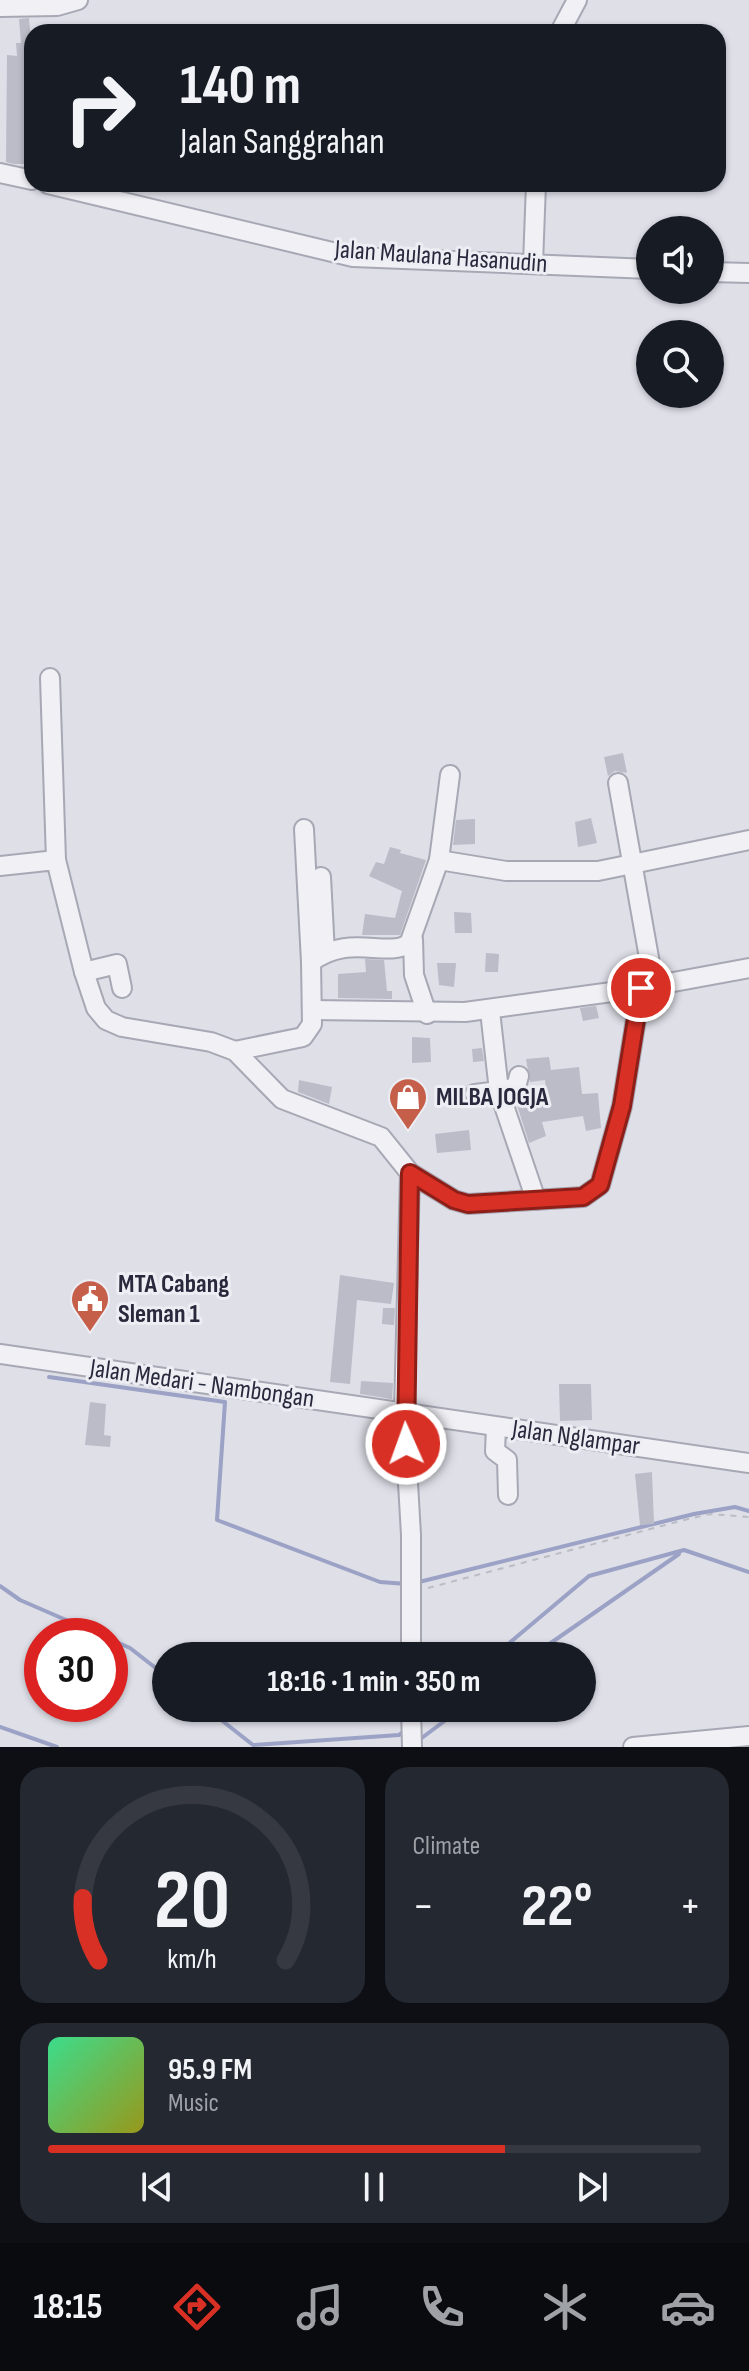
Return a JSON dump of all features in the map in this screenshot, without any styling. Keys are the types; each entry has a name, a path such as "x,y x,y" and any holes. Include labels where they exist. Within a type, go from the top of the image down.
{"street":[{"path":"0,7 57,6 78,0"},
{"path":"564,24 577,0"},
{"path":"0,173 24,178"},
{"name":"Jalan Maulana Hasanudin","path":"81,192 353,257 636,268"},
{"path":"533,264 536,192"},
{"path":"724,272 749,273"},
{"path":"50,678 56,860 96,1008 106,1020 122,1027 211,1042 235,1051 282,1099 381,1137 410,1173 454,1200 468,1204 583,1197 600,1185 622,1106 647,987 633,863 618,783"},
{"path":"427,1014 414,975 413,939 439,860 450,775"},
{"path":"304,829 318,958"},
{"path":"439,860 506,871 598,871 749,840"},
{"path":"0,866 56,860"},
{"path":"235,1051 303,1037 312,1024 321,877"},
{"path":"318,958 353,945 398,948 413,939"},
{"path":"113,945 122,988"},
{"path":"84,972 117,964"},
{"path":"312,1010 427,1014 490,1011 749,968"},
{"path":"490,1011 499,1091 536,1200"},
{"path":"475,1094 516,1087 519,1076"},
{"path":"410,1173 404,1413 411,1642"},
{"name":"Jalan Medari - Nambongan","path":"0,1354 404,1413"},
{"name":"Jalan Nglampar","path":"404,1413 749,1463"},
{"path":"496,1427 495,1451 507,1460 508,1495"},
{"path":"411,1722 412,1747"},
{"path":"633,1747 749,1736"}],"path":[{"path":"411,1593 710,1514 749,1517"}],"building":[{"path":"29,18 30,24 24,24 24,164 14,164 6,162 7,55 17,56 16,43 21,43 19,19"},
{"path":"623,753 627,773 615,771 608,776 604,757"},
{"path":"591,818 597,843 578,847 575,822"},
{"path":"475,819 475,844 453,845 456,820"},
{"path":"390,847 426,860 400,935 362,935 365,914 395,918 402,891 369,876 376,862 384,864"},
{"path":"454,912 471,913 472,933 455,933"},
{"path":"486,953 499,954 498,972 485,972"},
{"path":"365,959 384,960 387,991 392,991 392,999 338,998 338,974 366,972"},
{"path":"437,963 456,963 454,987 439,985"},
{"path":"596,1006 599,1018 583,1021 580,1008"},
{"path":"412,1037 430,1038 431,1062 412,1063"},
{"path":"482,1048 484,1061 473,1062 472,1049"},
{"path":"549,1057 551,1070 579,1067 582,1094 598,1093 601,1128 586,1131 583,1116 542,1122 546,1136 529,1143 517,1105 547,1103 545,1080 530,1082 526,1059"},
{"path":"299,1080 332,1087 329,1104 298,1092"},
{"path":"469,1130 471,1150 437,1153 435,1134"},
{"path":"340,1275 394,1283 391,1304 357,1300 350,1384 330,1382"},
{"path":"383,1308 395,1308 394,1325 382,1324"},
{"path":"361,1381 393,1383 392,1399 360,1394"},
{"path":"559,1384 591,1384 592,1420 560,1421"},
{"path":"90,1402 106,1404 104,1435 111,1436 110,1447 85,1445"},
{"path":"652,1472 654,1524 640,1525 635,1474"}],"waterway":[{"path":"49,1377 225,1402 217,1520 380,1582 407,1584"},
{"path":"419,1582 694,1514 735,1507 749,1511"},
{"path":"511,1642 589,1576 684,1550 749,1572"},
{"path":"552,1642 679,1554"},
{"path":"0,1586 20,1600 62,1618"},
{"path":"128,1647 152,1665"},
{"path":"224,1722 253,1745 399,1735 406,1730"},
{"path":"419,1740 443,1722"},
{"path":"0,1727 57,1747"}],"place":[{"name":"MILBA JOGJA","path":"408,1131"},
{"name":"MTA Cabang Sleman 1","path":"90,1333"}],"route":[{"path":"406,1444 404,1413 410,1173 454,1200 468,1204 583,1197 594,1192 600,1185 622,1106 641,988"}]}
